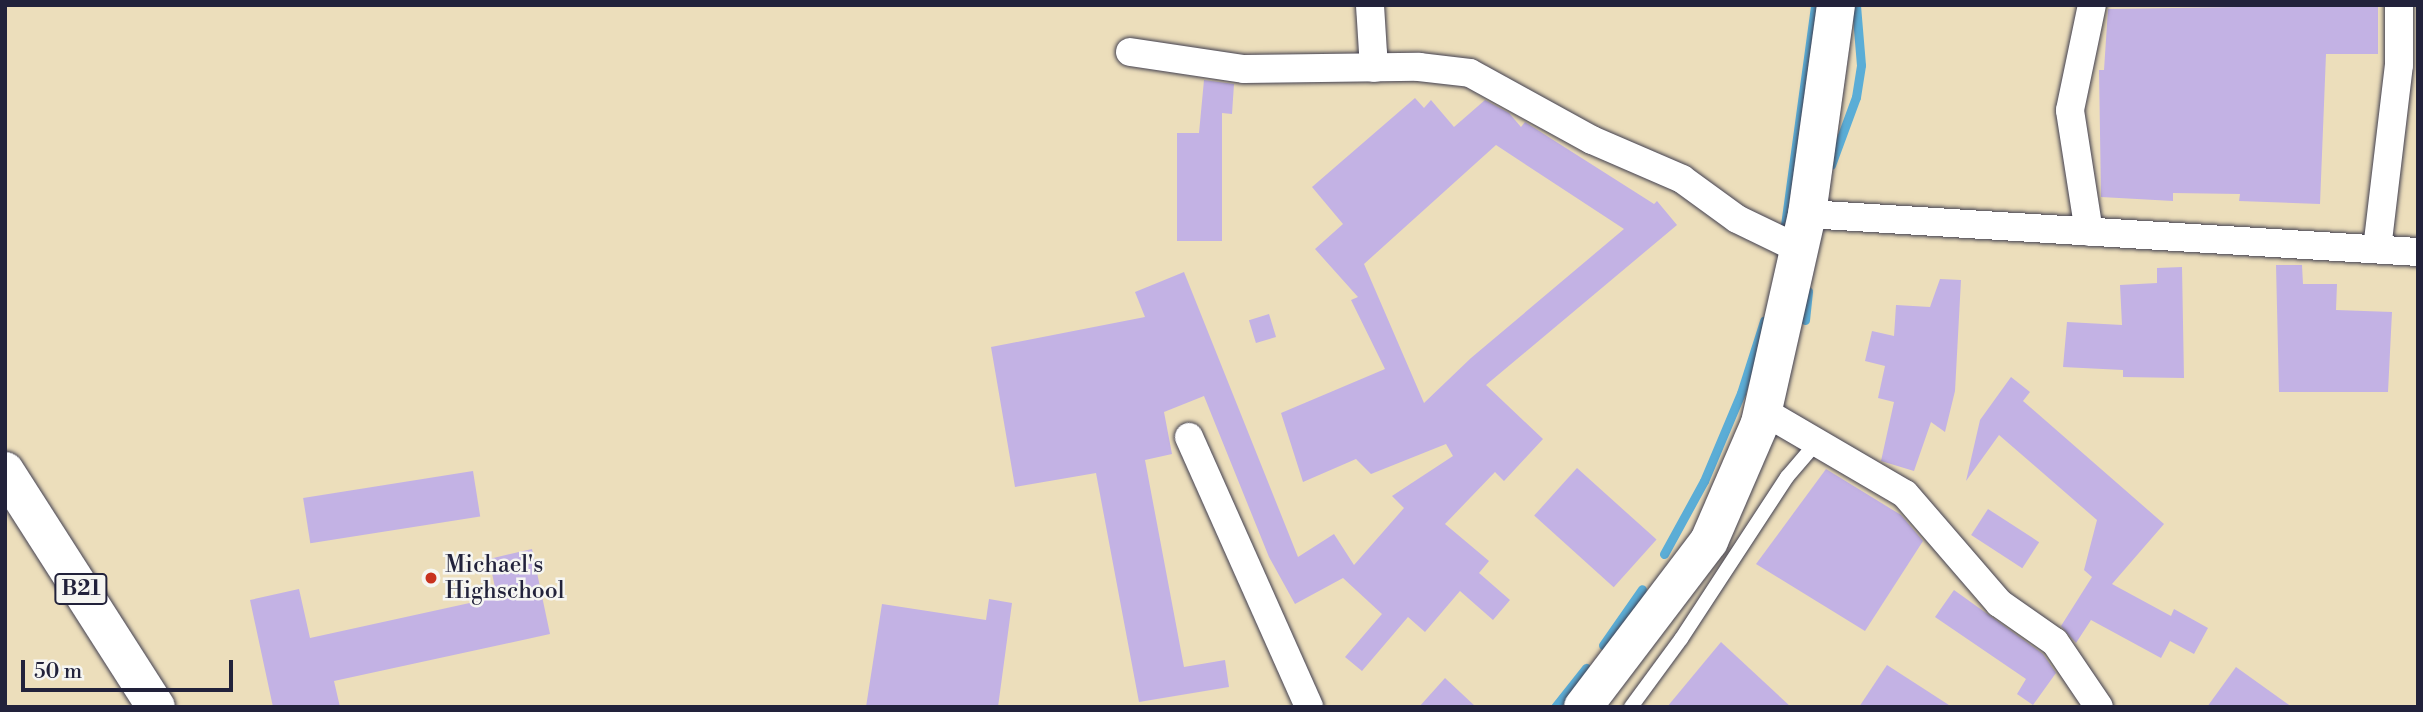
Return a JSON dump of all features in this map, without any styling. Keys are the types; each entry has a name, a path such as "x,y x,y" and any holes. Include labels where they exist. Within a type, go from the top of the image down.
{"main road":[{"path":"1583,707 1709,541 1763,411 1802,231 1836,5"},
{"name":"B21","path":"5,471 156,707"}],"street":[{"path":"1370,5 1374,68"},
{"path":"2089,232 2070,110 2092,5"},
{"path":"2377,249 2399,65 2399,5"},
{"path":"1130,52 1244,69 1374,68 1471,73 1592,140 1682,179 1737,219 1802,231 2089,232 2418,252"},
{"path":"1763,411 1905,494 1999,603 2055,642 2099,707"},
{"path":"1189,438 1309,707"}],"lane":[{"path":"1631,707 1681,639 1787,477 1817,442"}],"building":[{"path":"2378,5 2378,54 2326,54 2320,204 2239,201 2240,194 2173,193 2173,201 2101,197 2099,70 2104,70 2108,9"},
{"path":"1204,80 1234,84 1232,114 1222,113 1222,241 1177,241 1177,133 1199,133"},
{"path":"1415,98 1424,108 1431,100 1454,127 1485,100 1509,113 1521,127 1525,122 1654,204 1657,201 1677,225 1486,385 1543,439 1504,481 1495,472 1445,524 1489,561 1479,573 1510,600 1493,620 1460,591 1425,632 1408,617 1362,671 1345,657 1382,614 1343,578 1295,604 1269,557 1204,396 1164,412 1172,454 1145,460 1184,667 1225,660 1229,687 1139,702 1096,473 1015,487 991,347 1145,317 1135,292 1184,272 1298,557 1334,534 1354,565 1404,508 1392,496 1453,456 1446,444 1371,474 1356,459 1303,482 1281,413 1385,369 1351,300 1358,297 1315,249 1343,224 1312,187","holes":["1496,145 1624,229 1471,358 1424,403 1364,264"]},
{"path":"2276,265 2302,265 2303,284 2337,284 2336,310 2392,312 2388,392 2279,392"},
{"path":"2182,267 2184,378 2123,377 2123,370 2063,367 2067,322 2122,325 2120,285 2157,283 2157,268"},
{"path":"1940,279 1961,280 1955,391 1945,432 1931,422 1914,471 1881,461 1894,402 1878,398 1885,366 1865,361 1872,331 1894,336 1896,305 1930,307"},
{"path":"1269,314 1276,337 1256,343 1249,320"},
{"path":"2011,377 2030,392 2023,401 2164,524 2112,584 2171,616 2174,609 2208,628 2194,654 2170,641 2161,658 2091,620 2076,643 2061,626 2092,577 2084,570 2097,520 1999,435 1966,481 1980,420"},
{"path":"1577,468 1657,540 1614,587 1534,516"},
{"path":"1826,469 1901,515 1923,541 1865,631 1756,564"},
{"path":"473,471 480,516 310,543 303,498"},
{"path":"1988,509 2039,542 2022,568 1971,535"},
{"path":"532,549 550,634 334,681 340,707 273,707 250,600 299,589 310,638 497,597 489,559"},
{"path":"1954,590 2043,654 2056,673 2033,705 2017,694 2026,679 1935,617"},
{"path":"989,599 1012,603 998,707 866,707 882,604 986,620"},
{"path":"1721,642 1791,707 1667,707"},
{"path":"1887,665 1952,707 1859,707"},
{"path":"2236,667 2292,707 2207,707"},
{"path":"1445,678 1476,707 1419,707"}],"waterway":[{"path":"1785,225 1815,5"},
{"path":"1831,165 1856,97 1861,65 1856,5"},
{"path":"1805,320 1808,291"},
{"path":"1664,554 1704,481 1741,393 1764,321"},
{"path":"1603,645 1642,589"},
{"path":"1555,707 1586,668"}],"place":[{"name":"Michael's Highschool","path":"431,578"}]}
